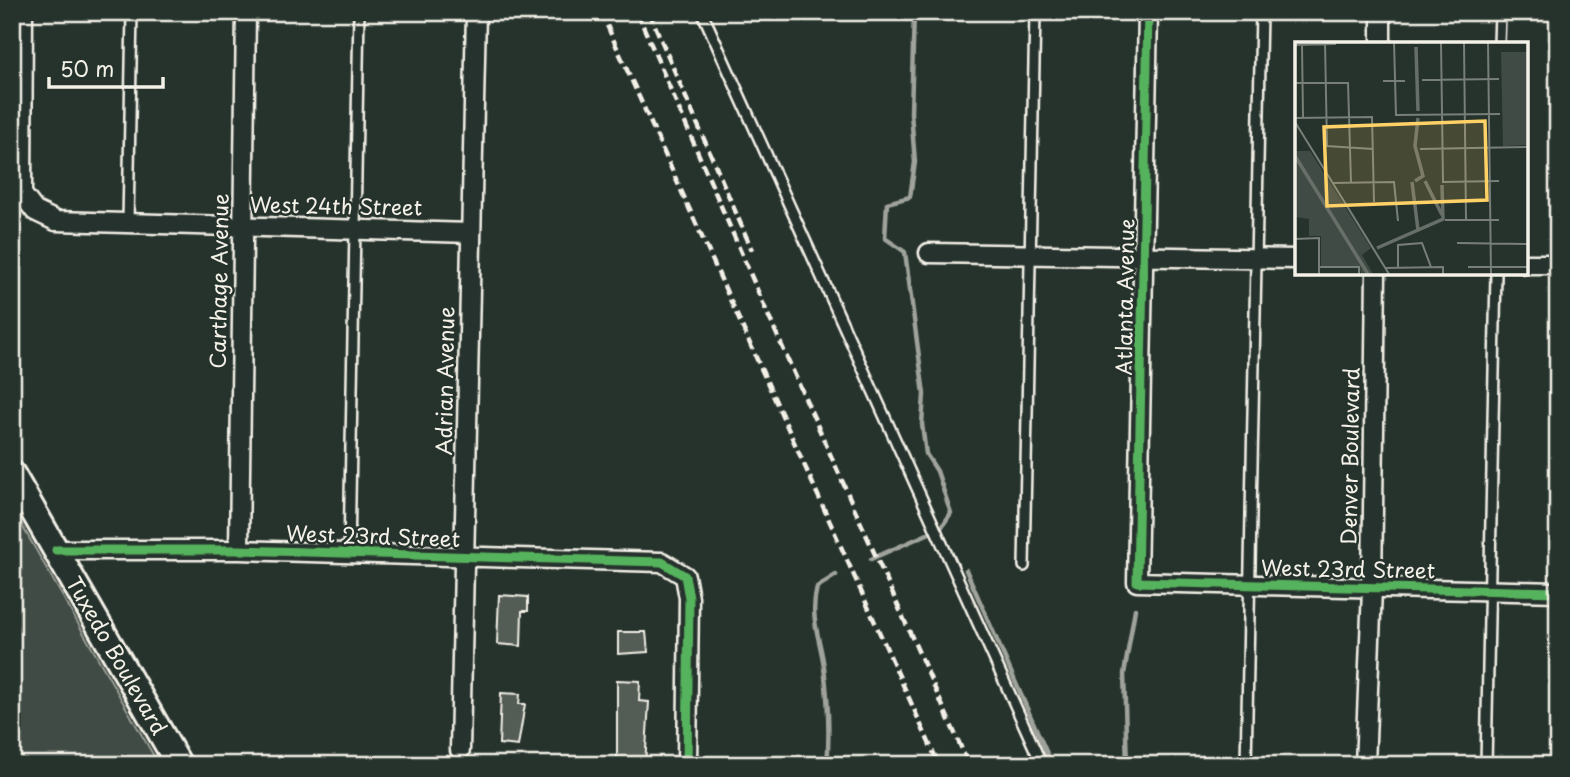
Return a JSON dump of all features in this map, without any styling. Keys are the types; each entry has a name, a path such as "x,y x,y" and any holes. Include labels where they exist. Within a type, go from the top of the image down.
{"street":[{"name":"West 24th Street","path":"23,12 22,194 35,211 56,221 471,233"},
{"name":"Carthage Avenue","path":"239,550 246,12"},
{"name":"Adrian Avenue","path":"460,750 476,12"},
{"name":"Atlanta Avenue","path":"1137,582 1146,255 1148,12"},
{"path":"1381,12 1381,42"},
{"path":"929,253 1295,259"},
{"path":"1528,264 1558,264"},
{"name":"Denver Boulevard","path":"1365,765 1372,589 1376,275"},
{"name":"Tuxedo Boulevard","path":"12,474 179,765"},
{"name":"West 23rd Street","path":"56,551 239,550 662,562 685,576 690,598 687,765"},
{"name":"West 23rd Street","path":"1137,582 1558,592"}],"lane":[{"path":"128,223 132,12"},
{"path":"349,554 359,12"},
{"path":"702,12 1042,765"},
{"path":"1024,566 1035,12"},
{"path":"1246,765 1261,12"},
{"path":"1499,42 1500,12"},
{"path":"1486,765 1496,275"}],"shaded area":[{"path":"12,508 159,765 12,765"}],"building":[{"path":"499,595 528,597 528,611 522,611 521,646 497,644"},
{"path":"618,632 646,632 648,652 618,654"},
{"path":"617,680 640,681 639,701 649,702 645,765 617,765"},
{"path":"501,693 520,694 519,704 525,704 518,746 499,744"}],"waterway":[{"path":"871,559 941,528 951,513 937,471 926,454 922,424 924,394 905,252 885,238 887,203 910,197 915,162 911,113 914,12"},
{"path":"966,570 1052,765"},
{"path":"827,765 827,691 814,608 817,587 836,575"},
{"path":"1127,765 1124,674 1135,609"}],"railway":[{"path":"601,12 939,765"},
{"path":"637,12 769,317 969,765"},
{"path":"649,12 752,250"}],"cycle path":[{"path":"1148,12 1137,582 1558,592"},
{"path":"56,550 239,550 662,562 685,576 689,598 687,765"}]}
